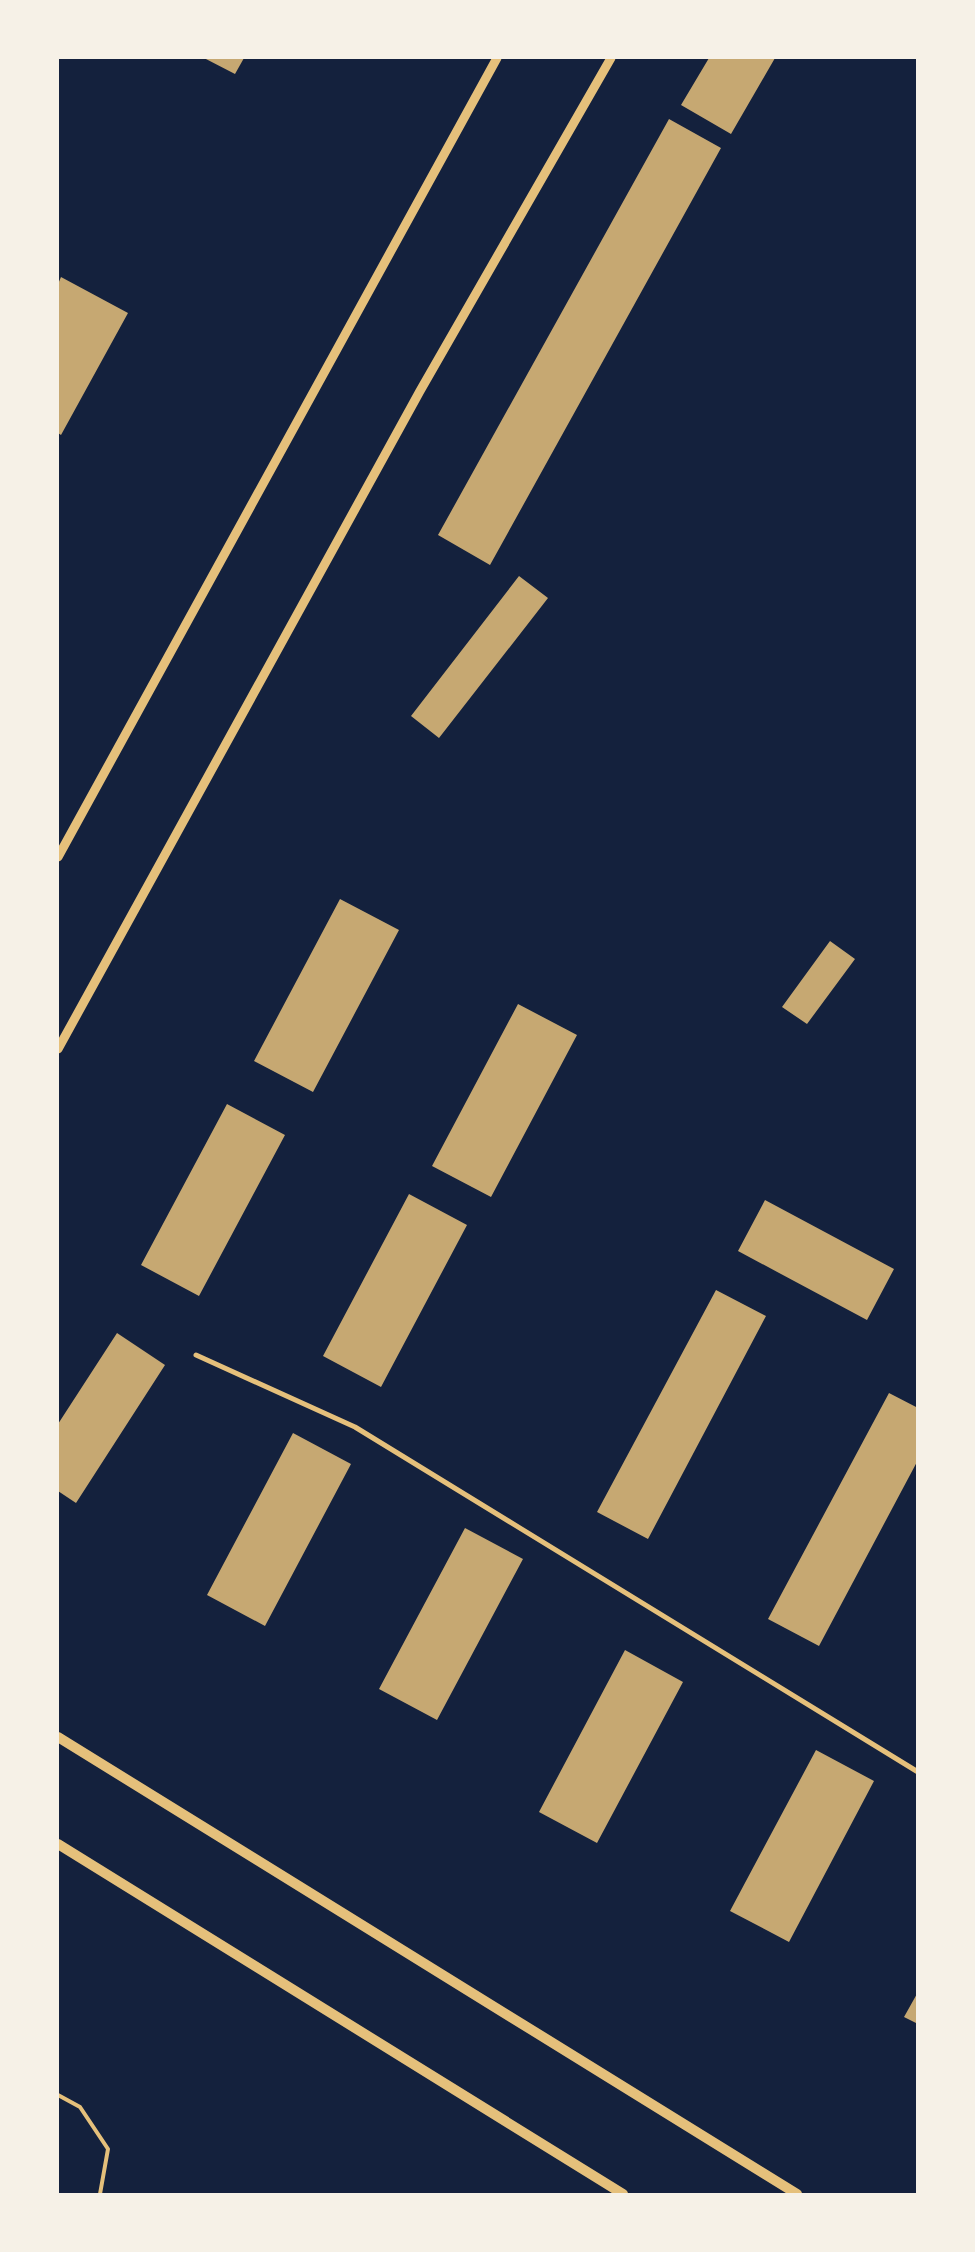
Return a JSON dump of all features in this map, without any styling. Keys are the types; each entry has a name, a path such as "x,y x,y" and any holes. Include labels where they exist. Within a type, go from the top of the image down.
{"main road":[{"path":"58,1737 797,2194"},
{"path":"58,1844 623,2194"}],"street":[{"path":"58,857 497,58"},
{"path":"58,1049 420,391 611,58"},
{"path":"196,1355 355,1427 918,1772"}],"lane":[{"path":"58,2095 80,2107 108,2149 100,2194"}],"building":[{"path":"204,58 244,58 235,74"},
{"path":"709,58 775,58 731,134 681,105"},
{"path":"669,119 721,148 490,565 438,535"},
{"path":"61,277 128,313 61,435 58,433 58,284"},
{"path":"519,576 548,598 439,738 411,716"},
{"path":"340,899 399,930 313,1092 254,1061"},
{"path":"830,941 855,959 807,1024 782,1007"},
{"path":"518,1004 577,1035 491,1197 432,1166"},
{"path":"227,1104 285,1135 199,1296 141,1265"},
{"path":"409,1194 467,1225 381,1387 323,1356"},
{"path":"765,1200 894,1269 867,1320 738,1251"},
{"path":"716,1290 766,1316 648,1539 597,1512"},
{"path":"117,1333 165,1365 76,1503 58,1491 58,1424"},
{"path":"889,1393 918,1408 918,1460 819,1646 768,1619"},
{"path":"293,1433 351,1464 265,1626 207,1595"},
{"path":"465,1528 523,1559 437,1720 379,1689"},
{"path":"625,1650 683,1682 597,1843 539,1812"},
{"path":"816,1750 874,1781 789,1942 730,1911"},
{"path":"918,1992 918,2024 904,2017"}]}
